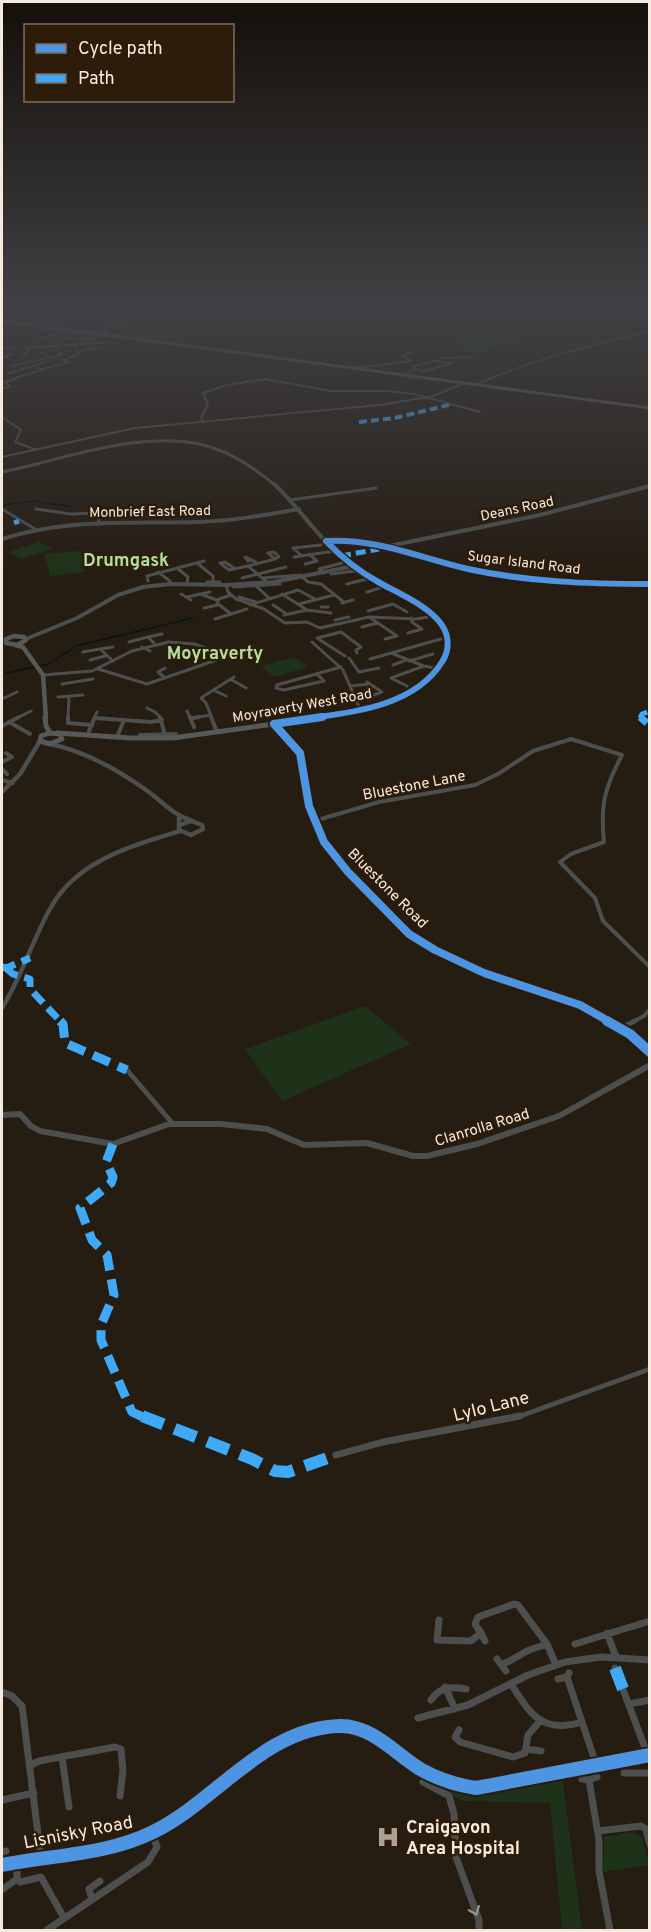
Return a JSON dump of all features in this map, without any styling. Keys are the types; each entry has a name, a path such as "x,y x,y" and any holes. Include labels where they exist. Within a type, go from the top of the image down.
{"main road":[{"path":"553,395 650,408"},
{"path":"5,641 16,636 24,643 43,675 46,724 50,733"},
{"path":"5,641 24,643"},
{"path":"46,724 40,739 50,744"},
{"name":"Moyraverty West Road","path":"40,739 50,733 165,738 274,724"},
{"name":"Bluestone Road","path":"274,724 300,753 309,806 324,842 348,872 416,939 484,973 580,1005 641,1042 650,1052"},
{"path":"57,733 61,736 61,740"},
{"name":"Moyraverty West Road","path":"50,744 77,735"}],"street":[{"path":"204,395 208,405 201,418 204,422"},
{"path":"412,395 480,412"},
{"path":"2,457 38,451 126,429 371,406 431,395"},
{"path":"2,417 21,430 15,442 38,451"},
{"path":"2,472 132,444 182,442 206,446 247,464 267,477 299,509 318,530 333,552 416,602 444,627 449,642 448,652 439,669 424,666 391,653"},
{"name":"Deans Road","path":"388,547 540,516 650,486"},
{"path":"290,500 376,488"},
{"path":"2,508 8,515 28,523 34,529"},
{"path":"36,509 70,514 96,513 99,514 99,521"},
{"name":"Monbrief East Road","path":"3,538 34,529 99,521 223,520 299,509"},
{"path":"2,517 8,515"},
{"name":"Sugar Island Road","path":"326,541 343,540 388,547 456,566 496,574 589,583 650,584"},
{"path":"302,556 293,548 321,545"},
{"path":"294,557 333,552"},
{"path":"306,564 316,561 309,554"},
{"path":"234,568 248,566 254,561 274,559"},
{"path":"148,581 147,576 158,572 204,561"},
{"path":"197,563 213,576 213,582"},
{"path":"324,573 319,569 342,564"},
{"path":"248,566 267,582"},
{"path":"16,636 35,634 77,618 118,595 145,587 267,582 354,566"},
{"path":"241,578 284,567"},
{"path":"177,568 188,577 187,584"},
{"path":"339,570 344,573"},
{"path":"333,574 355,571 383,587 368,591"},
{"path":"158,572 171,580"},
{"path":"301,576 321,584 342,603 354,600"},
{"path":"262,578 301,576 315,578"},
{"path":"347,584 367,579"},
{"path":"207,582 220,582"},
{"path":"226,585 231,595 249,607 264,609 285,623 307,622 318,628 369,617 434,616"},
{"path":"237,588 277,585"},
{"path":"256,586 269,598"},
{"path":"215,619 249,607 256,602 298,590 315,599"},
{"path":"181,594 189,599 210,592"},
{"path":"199,594 217,603 231,614"},
{"path":"282,594 307,610"},
{"path":"204,608 231,595"},
{"path":"299,604 334,595"},
{"path":"242,598 256,602"},
{"path":"368,611 395,604 407,612"},
{"path":"273,606 285,615 307,610 328,613 324,607"},
{"path":"381,607 388,617"},
{"path":"344,613 354,620"},
{"path":"335,620 349,617"},
{"path":"369,617 396,636 385,639"},
{"path":"408,633 422,629 412,622 411,618"},
{"path":"362,627 377,623"},
{"path":"357,653 356,650 361,647 341,632 317,638 346,657 356,671 379,668"},
{"path":"24,643 35,634"},
{"path":"129,642 162,634"},
{"path":"148,637 154,643"},
{"path":"372,659 441,639"},
{"path":"312,642 340,667 360,709"},
{"path":"43,675 72,674 98,669 154,643 190,643 232,655 142,684 98,669"},
{"path":"83,652 113,647"},
{"path":"142,647 150,651"},
{"path":"100,649 113,661"},
{"path":"393,665 433,654"},
{"path":"90,660 105,656"},
{"path":"333,661 346,657"},
{"path":"407,687 391,678 424,666"},
{"path":"317,674 324,681 284,690 276,688 277,685 340,667"},
{"path":"165,668 158,672 165,678"},
{"name":"Moyraverty West Road","path":"274,724 360,709 410,692 439,669"},
{"path":"72,674 76,681"},
{"path":"217,732 206,703 201,698 233,678 246,688"},
{"path":"62,684 93,679"},
{"path":"120,683 126,679"},
{"path":"350,686 368,683 382,692 368,697"},
{"path":"213,690 226,696"},
{"path":"2,699 16,692"},
{"path":"58,697 83,695"},
{"path":"69,696 68,723 92,725"},
{"path":"147,708 153,710 162,720 165,735"},
{"path":"2,726 31,711"},
{"path":"187,711 194,727"},
{"path":"89,731 97,712"},
{"path":"192,718 210,715"},
{"path":"95,718 162,720"},
{"path":"117,737 124,720"},
{"path":"9,722 30,734"},
{"path":"140,735 176,734"},
{"path":"2,792 13,783 40,739"},
{"name":"Bluestone Lane","path":"314,821 379,802 475,785 498,774 533,751 564,740 571,739 622,755 604,789 601,818 604,842 572,854 560,862 595,898 603,921 650,966"},
{"path":"61,740 66,747"},
{"path":"34,750 50,744 66,747 126,777 147,790 178,816 201,824 202,830 191,834 180,828"},
{"path":"2,762 12,757 6,753"},
{"path":"2,769 7,774"},
{"path":"2,780 13,783"},
{"path":"178,816 180,828"},
{"path":"2,1008 23,973 50,910 71,882 90,867 111,855 180,828 192,821"},
{"path":"620,1028 644,1016 650,1009"},
{"name":"Clanrolla Road","path":"2,1115 20,1114 31,1126 40,1131 113,1144 173,1124 257,1127 280,1133 304,1145 367,1143 413,1156 427,1156 477,1143 559,1116 650,1065"},
{"path":"127,1070 173,1124"},
{"name":"Lylo Lane","path":"336,1455 384,1443 512,1419 650,1369"},
{"path":"485,1641 475,1624 478,1617 514,1604 518,1605 547,1644 556,1665"},
{"path":"439,1620 437,1643 471,1641 481,1633"},
{"path":"580,1645 607,1633 649,1622"},
{"path":"607,1633 616,1657"},
{"path":"502,1665 529,1650 547,1644"},
{"path":"418,1719 455,1709 556,1665 584,1659 616,1657 650,1660"},
{"path":"615,1668 649,1756"},
{"path":"558,1679 568,1675 597,1764"},
{"path":"511,1684 526,1706 550,1726 558,1727 582,1722"},
{"path":"431,1700 435,1693 445,1687 455,1686 466,1689"},
{"path":"445,1687 455,1709"},
{"path":"2,1692 12,1696 22,1706 41,1857"},
{"path":"629,1704 650,1700"},
{"path":"454,1735 460,1742 513,1757 525,1753 528,1735 541,1720"},
{"name":"Lisnisky Road","path":"2,1864 123,1843 152,1833 187,1812 250,1762 281,1743 316,1730 343,1726 368,1732 414,1765 456,1785 476,1788 578,1767 649,1756"},
{"path":"31,1766 39,1761 115,1748 121,1749 123,1771 120,1796"},
{"path":"526,1749 541,1751"},
{"path":"62,1757 69,1807"},
{"path":"627,1775 650,1773"},
{"path":"590,1779 598,1831 599,1871 610,1930"},
{"path":"423,1782 449,1796 453,1814 456,1857 479,1920 479,1930"},
{"path":"2,1800 34,1793"},
{"path":"598,1831 641,1826 646,1829 650,1845"},
{"path":"47,1930 148,1862 156,1847 152,1833"},
{"path":"17,1861 17,1879"},
{"path":"17,1879 20,1882 41,1877 64,1918"},
{"path":"3,1889 17,1879"},
{"path":"92,1899 89,1889 100,1881"}],"green space":[{"path":"39,542 52,549 21,559 9,552"},
{"path":"80,551 85,572 50,576 45,554"},
{"path":"295,657 308,667 274,677 261,666"},
{"path":"365,1006 411,1044 282,1101 245,1049"},
{"path":"562,1776 582,1930 562,1930 550,1803 461,1801 440,1787 442,1783 473,1791"},
{"path":"634,1832 643,1839 649,1865 603,1872 604,1837"}],"waterway":[{"path":"2,505 33,501 74,507"},
{"path":"6,673 49,664 76,646 193,618"}],"marked path":[{"path":"359,422 395,418 453,404"},
{"path":"14,523 19,521"},
{"path":"341,556 379,549"},
{"path":"647,723 639,718 650,711"},
{"path":"2,967 6,968 30,958"},
{"path":"6,968 13,974 30,979 30,989 63,1024 65,1043 127,1070"},
{"path":"113,1144 106,1162 113,1177 111,1183 80,1208 92,1240 107,1255 114,1295 101,1325 101,1340 132,1412 180,1433 252,1459 275,1471 288,1472 336,1455"},
{"path":"615,1668 623,1689"}],"cycle path":[{"path":"326,541 363,541 381,544 452,565 515,577 582,583 650,584"},
{"path":"274,724 344,713 395,699 417,688 435,674 448,650 445,629 429,611 363,572 347,561 326,541"},
{"path":"274,724 300,753 309,806 324,842 348,872 409,934 435,950 484,973 580,1005 630,1034 650,1052"},
{"path":"2,1865 117,1845 153,1832 177,1819 264,1752 288,1739 313,1730 341,1726 361,1730 428,1773 451,1783 476,1788 650,1755"}],"place":[{"name":"Craigavon Area Hospital","path":"388,1837"}],"district":[{"name":"Drumgask","path":"126,560"},
{"name":"Moyraverty","path":"215,653"}]}
